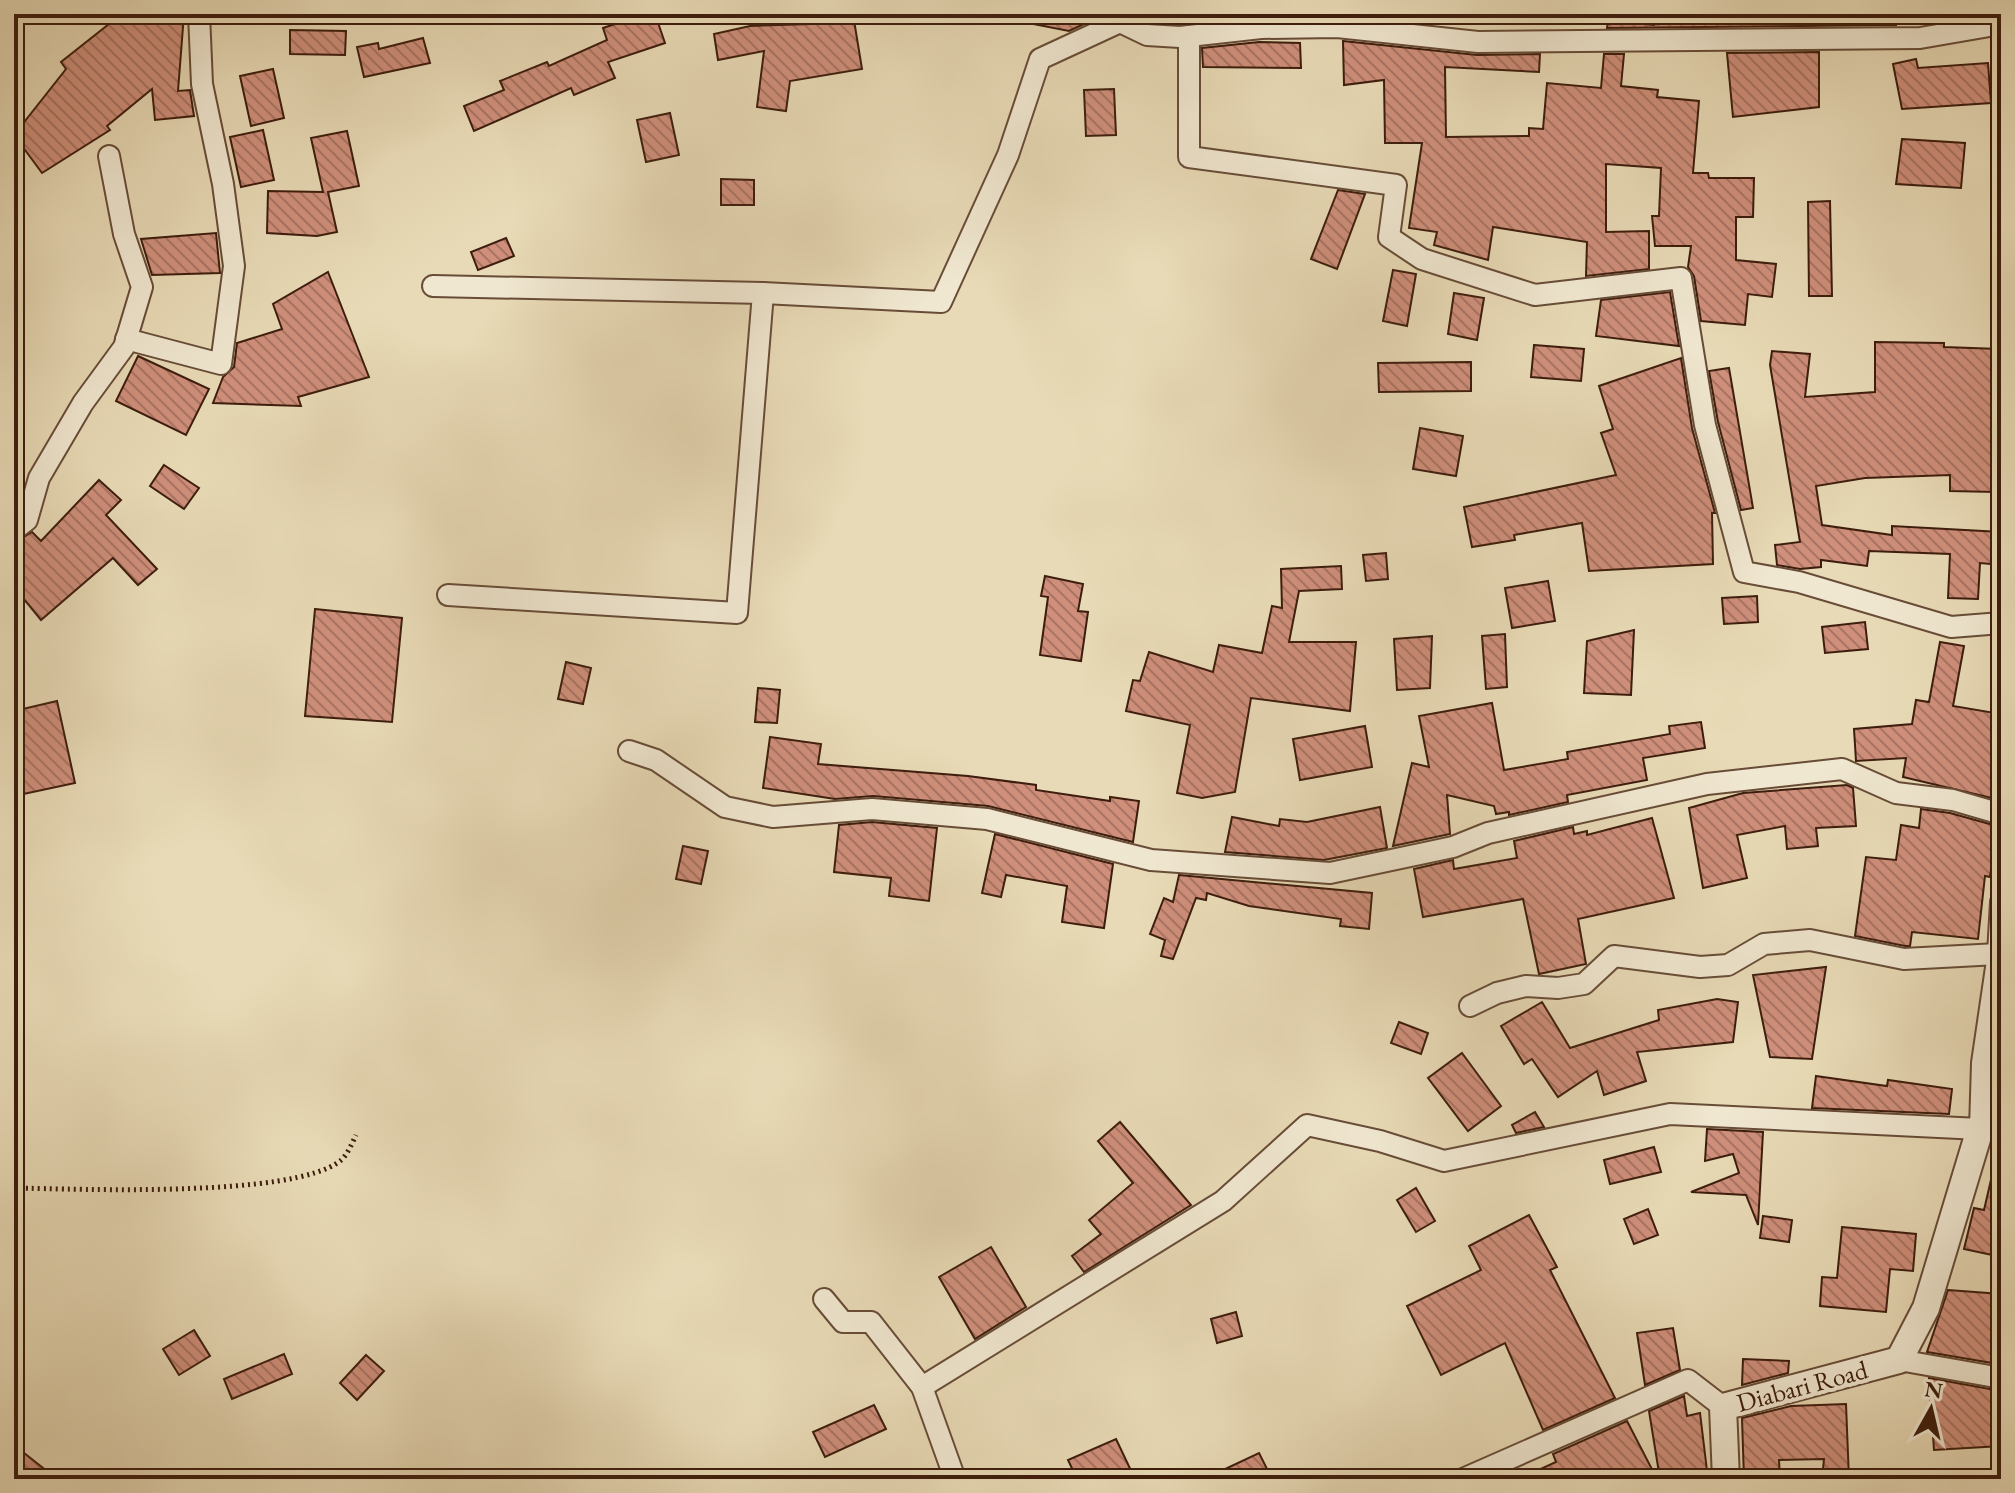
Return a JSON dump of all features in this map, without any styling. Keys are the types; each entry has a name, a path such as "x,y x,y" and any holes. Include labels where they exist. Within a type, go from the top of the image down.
{"street":[{"path":"126,339 221,364 234,266 223,184 202,84 199,14"},
{"path":"433,286 763,293 941,302 1008,155 1040,59 1117,18 1147,35 1189,36 1288,21 1478,42 1920,38 2001,24"},
{"path":"1189,36 1189,157 1396,185 1389,237 1422,259 1535,295 1681,278 1705,425 1744,572 1799,582 1951,627 2001,623"},
{"path":"14,530 27,520 39,478 126,339 142,287 124,234 109,156"},
{"path":"448,595 737,613 763,293"},
{"path":"629,751 656,760 725,807 773,817 872,809 987,819 1151,860 1330,873 1453,847 1488,833 1692,787 1842,769 1896,793 1953,800 2001,814"},
{"path":"922,1387 1223,1201 1307,1125 1380,1141 1444,1161 1670,1114 1980,1129 1982,1063 1997,996 2001,902"},
{"path":"1470,1006 1497,993 1526,986 1584,984 1614,956 1700,967 1728,965 1764,944 1810,940 1904,959 1998,954"},
{"name":"Diabari Road","path":"1726,1479 1723,1407 1899,1360 1926,1308 1980,1129"},
{"path":"824,1299 843,1322 871,1322 922,1387 955,1479"},
{"path":"1899,1360 2001,1378"},
{"path":"1463,1479 1688,1380 1723,1407"}],"path":[{"path":"14,1188 155,1190 276,1181 311,1173 341,1161 356,1135"}],"building":[{"path":"114,14 184,14 178,91 190,90 194,116 155,120 152,89 107,126 110,130 42,173 14,135 66,69 61,62 114,20"},
{"path":"655,14 665,43 608,62 615,78 574,95 571,88 474,131 464,106 504,90 500,81 547,62 549,66 607,40 603,28"},
{"path":"809,14 853,14 862,69 790,81 786,111 757,107 764,51 718,60 714,34 750,26 811,24"},
{"path":"1034,14 1097,14 1097,18 1069,31 1033,24"},
{"path":"1652,14 1895,14 1896,25 1607,28 1608,21 1654,25"},
{"path":"1434,15 1433,24 1380,19 1380,16"},
{"path":"290,30 346,31 345,55 290,54"},
{"path":"423,38 430,63 364,77 357,47 378,43 379,49"},
{"path":"1343,41 1477,55 1540,54 1539,72 1445,67 1446,137 1529,136 1529,128 1543,129 1547,83 1601,88 1604,54 1624,54 1621,86 1658,90 1657,97 1699,101 1693,173 1708,173 1709,178 1754,178 1753,217 1736,217 1736,260 1776,264 1772,297 1748,294 1745,325 1701,321 1694,276 1688,267 1691,246 1655,246 1652,216 1659,216 1661,168 1606,164 1606,232 1649,231 1649,269 1586,276 1587,242 1493,227 1488,260 1434,245 1437,232 1409,228 1422,143 1385,143 1384,80 1344,85"},
{"path":"1259,42 1300,43 1301,68 1203,67 1202,48"},
{"path":"1819,52 1819,107 1733,117 1727,53"},
{"path":"1916,59 1918,68 1988,63 1991,103 1902,109 1893,64"},
{"path":"273,69 284,118 251,126 240,76"},
{"path":"1114,89 1116,135 1086,136 1084,90"},
{"path":"670,113 679,155 646,162 637,120"},
{"path":"263,130 274,180 241,187 230,137"},
{"path":"347,131 359,186 328,192 337,232 317,236 267,233 268,191 323,192 311,138"},
{"path":"1902,139 1965,143 1961,188 1896,184"},
{"path":"721,179 754,180 754,205 721,205"},
{"path":"1338,190 1365,194 1337,269 1311,259"},
{"path":"1830,201 1832,296 1809,296 1808,202"},
{"path":"216,233 220,273 152,275 141,239"},
{"path":"506,238 514,256 478,270 471,252"},
{"path":"1393,270 1416,274 1407,326 1383,321"},
{"path":"328,272 369,377 298,397 301,406 213,403 223,377 234,367 237,343 282,329 273,304"},
{"path":"1670,292 1679,346 1596,336 1601,300"},
{"path":"1454,293 1484,298 1477,340 1448,334"},
{"path":"1875,342 1944,343 1944,347 1999,349 1997,395 2001,395 2001,441 1995,441 1995,492 1950,491 1950,475 1865,478 1816,486 1822,525 1892,535 1892,526 2001,532 2001,565 1980,563 1978,599 1948,598 1950,554 1869,551 1867,566 1821,560 1821,567 1800,569 1777,565 1775,545 1800,542 1770,365 1772,351 1810,354 1805,397 1875,392"},
{"path":"1534,345 1584,349 1581,381 1531,377"},
{"path":"138,356 209,389 186,435 116,401"},
{"path":"1681,358 1692,428 1715,513 1712,513 1713,564 1589,571 1582,523 1514,535 1515,540 1472,547 1464,507 1616,475 1601,433 1613,429 1599,386"},
{"path":"1471,362 1471,391 1379,392 1378,363"},
{"path":"1729,368 1753,508 1741,510 1718,422 1709,371"},
{"path":"1420,428 1463,436 1456,476 1413,469"},
{"path":"164,465 199,488 184,509 150,486"},
{"path":"99,480 121,500 106,515 157,569 138,585 113,558 41,620 14,587 14,543 32,532 41,541"},
{"path":"1386,553 1388,579 1366,581 1363,555"},
{"path":"1341,566 1342,589 1299,591 1289,642 1356,642 1350,711 1251,698 1235,792 1202,798 1177,793 1190,725 1126,711 1133,680 1140,681 1149,652 1213,672 1219,645 1262,653 1272,606 1282,608 1281,569"},
{"path":"1045,576 1083,584 1078,611 1088,612 1081,661 1040,655 1048,597 1041,596"},
{"path":"1548,581 1555,621 1512,628 1505,588"},
{"path":"1757,596 1758,622 1724,624 1722,598"},
{"path":"315,609 402,618 392,722 305,716"},
{"path":"1865,622 1868,649 1825,653 1822,627"},
{"path":"1634,630 1631,695 1584,693 1587,641"},
{"path":"1505,634 1507,687 1486,689 1482,636"},
{"path":"1432,636 1430,688 1397,690 1394,639"},
{"path":"1940,642 1964,646 1953,706 2001,714 2000,800 1903,777 1906,758 1856,761 1854,729 1912,724 1916,700 1929,702"},
{"path":"566,662 591,668 583,704 558,699"},
{"path":"758,688 780,690 777,723 755,722"},
{"path":"57,701 75,783 14,796 14,711"},
{"path":"1492,703 1504,770 1568,759 1567,752 1670,734 1669,726 1701,722 1705,748 1643,758 1647,780 1567,795 1568,802 1509,815 1509,812 1496,814 1494,806 1447,795 1450,834 1393,846 1412,763 1429,767 1419,716"},
{"path":"1365,726 1372,767 1300,780 1293,739"},
{"path":"770,737 821,744 818,764 968,776 1036,785 1036,790 1110,801 1110,797 1139,801 1133,842 988,806 873,796 835,799 763,788"},
{"path":"1847,785 1853,788 1856,826 1816,828 1818,846 1787,849 1785,826 1737,835 1747,878 1703,888 1689,808 1743,793"},
{"path":"1380,807 1387,848 1324,860 1225,852 1232,817 1279,826 1280,819 1307,822"},
{"path":"1921,809 1950,813 1997,826 1990,877 1985,876 1978,939 1912,932 1910,946 1905,946 1855,936 1866,857 1896,860 1901,825 1919,828"},
{"path":"1652,818 1674,898 1578,919 1586,964 1539,974 1523,899 1423,917 1414,869 1453,860 1454,869 1517,858 1514,841 1573,827 1574,834 1587,831 1587,835"},
{"path":"872,822 937,828 929,901 889,896 891,878 834,872 839,825"},
{"path":"995,834 1113,864 1104,928 1062,922 1067,886 1006,875 1001,897 982,893"},
{"path":"683,846 708,851 701,884 676,879"},
{"path":"1179,875 1372,893 1369,929 1340,926 1341,919 1249,906 1207,893 1206,900 1196,898 1173,959 1161,956 1165,940 1150,934 1164,898 1173,902"},
{"path":"1826,967 1812,1059 1770,1057 1753,975"},
{"path":"1717,999 1738,1002 1733,1042 1637,1052 1646,1081 1604,1095 1597,1071 1558,1097 1532,1059 1524,1064 1501,1026 1542,1002 1570,1048 1659,1020 1658,1010"},
{"path":"1399,1022 1428,1033 1421,1054 1391,1043"},
{"path":"1462,1053 1501,1106 1468,1131 1428,1078"},
{"path":"1816,1076 1887,1086 1888,1080 1952,1089 1949,1114 1812,1108"},
{"path":"1535,1112 1544,1127 1516,1133 1512,1125"},
{"path":"1120,1122 1191,1205 1084,1272 1072,1256 1101,1234 1089,1220 1133,1183 1098,1141"},
{"path":"1707,1129 1763,1132 1758,1225 1746,1195 1691,1192 1739,1173 1733,1154 1705,1161"},
{"path":"1654,1147 1661,1172 1610,1184 1604,1160"},
{"path":"1993,1171 2001,1172 2001,1240 1997,1256 1964,1249 1974,1208 1984,1210"},
{"path":"1416,1188 1435,1221 1416,1232 1397,1200"},
{"path":"1648,1209 1658,1235 1634,1244 1624,1219"},
{"path":"1529,1215 1557,1267 1550,1270 1615,1398 1543,1430 1505,1343 1441,1375 1407,1306 1481,1270 1469,1246"},
{"path":"1763,1216 1792,1220 1789,1242 1760,1238"},
{"path":"1842,1227 1916,1234 1913,1271 1890,1269 1886,1312 1820,1306 1822,1277 1837,1278"},
{"path":"991,1247 1026,1307 975,1339 939,1277"},
{"path":"1948,1290 2001,1294 1998,1364 1927,1352"},
{"path":"1236,1312 1242,1336 1217,1343 1211,1319"},
{"path":"1673,1328 1680,1370 1645,1385 1637,1333"},
{"path":"194,1330 210,1356 179,1375 163,1349"},
{"path":"284,1354 292,1374 232,1399 224,1379"},
{"path":"366,1355 384,1371 357,1400 340,1383"},
{"path":"1743,1359 1789,1361 1788,1373 1742,1385"},
{"path":"1929,1378 2001,1391 2001,1446 1934,1450"},
{"path":"1684,1396 1687,1416 1700,1413 1708,1479 1660,1479 1649,1411"},
{"path":"1846,1404 1849,1479 1822,1479 1824,1459 1779,1460 1780,1479 1744,1479 1742,1418 1791,1406"},
{"path":"874,1405 886,1429 825,1457 813,1432"},
{"path":"1627,1421 1657,1479 1519,1479 1556,1462 1553,1454"},
{"path":"1116,1439 1135,1479 1077,1479 1068,1460"},
{"path":"14,1445 57,1479 14,1479"},
{"path":"1259,1453 1272,1479 1204,1479"}]}
